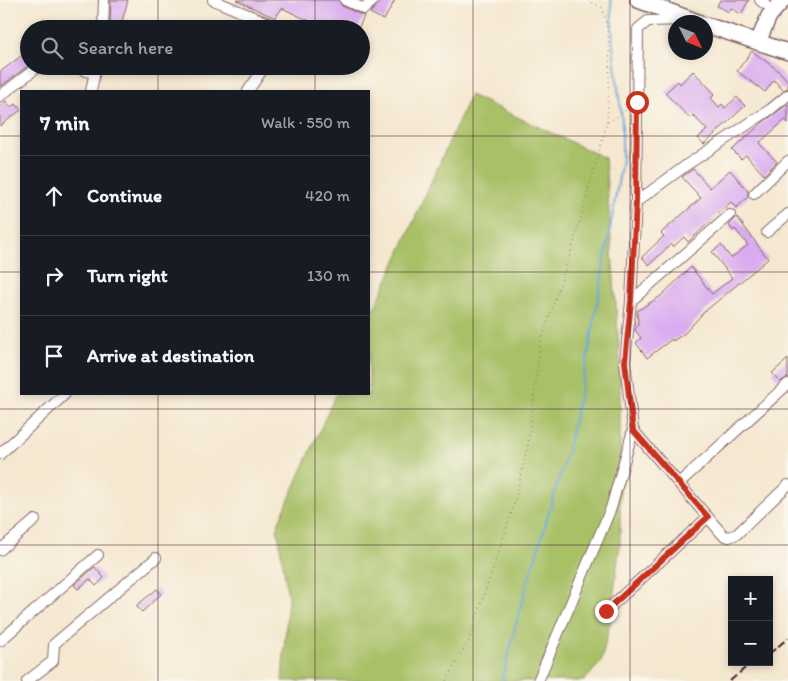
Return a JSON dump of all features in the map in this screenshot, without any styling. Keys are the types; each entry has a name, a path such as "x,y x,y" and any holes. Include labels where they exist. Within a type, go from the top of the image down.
{"highway":[{"path":"638,0 677,15"},
{"path":"754,41 769,16 783,0"},
{"path":"754,41 765,1"},
{"path":"713,27 788,52"}],"street":[{"path":"103,20 104,0"},
{"path":"213,0 264,20"},
{"path":"345,0 364,9 374,0"},
{"path":"538,681 611,508 633,430 625,362 631,301 636,202 638,28 648,21 668,21"},
{"path":"0,96 28,75"},
{"path":"91,90 94,75"},
{"path":"249,90 259,75"},
{"path":"636,202 788,95"},
{"path":"754,194 788,161"},
{"path":"631,301 730,215"},
{"path":"767,232 787,217"},
{"path":"679,483 788,384"},
{"path":"0,454 65,395"},
{"path":"633,430 723,535 729,537 737,534 788,485"},
{"path":"606,611 708,517"},
{"path":"0,550 35,520"},
{"path":"0,641 98,555"},
{"path":"28,681 53,660 54,644 156,558"}],"path":[{"path":"446,681 469,640 513,509 528,444 540,345 573,245 607,123 608,52 605,16 602,8 588,0"},
{"path":"607,123 628,108"}],"green space":[{"path":"470,95 605,158 620,361 620,544 610,623 601,662 584,681 282,681 288,597 277,526 336,395 370,395 370,319"}],"building":[{"path":"111,0 128,0 122,20 110,20"},
{"path":"236,0 338,0 342,6 364,16 362,20 307,20 282,8 275,18"},
{"path":"381,0 395,0 384,20 370,13"},
{"path":"720,0 749,0 741,14 731,8 729,12 717,6"},
{"path":"752,51 780,72 788,81 788,88 783,90 774,80 765,92 737,71"},
{"path":"20,57 20,72 0,87 0,72"},
{"path":"693,71 715,94 711,98 719,107 722,104 725,108 737,97 745,106 704,144 698,138 707,130 693,115 690,118 665,93 678,81 680,84"},
{"path":"6,101 10,107 16,104 20,111 0,126 0,106"},
{"path":"788,104 788,123 785,120 759,143 777,162 764,175 746,155 741,159 732,150 762,123"},
{"path":"693,169 710,188 730,170 748,191 748,197 736,208 731,202 688,242 684,237 673,247 671,244 649,265 642,257 664,236 661,233 701,198 682,177"},
{"path":"737,217 768,259 703,313 685,333 673,341 672,339 647,358 636,343 641,338 635,330 638,323 637,311 661,296 691,267 712,294 732,278 712,252 721,245 731,258 748,245 735,229 733,231 729,225"},
{"path":"788,359 788,377 780,382 772,373"},
{"path":"95,567 104,578 96,586 90,579 78,589 74,585"},
{"path":"157,589 161,594 142,612 136,606"}],"waterway":[{"path":"502,681 519,612 568,449 589,350 622,160 622,122 613,46 611,0"}],"railway":[{"path":"773,651 788,638"},
{"path":"730,681 747,666"}],"route":[{"path":"606,611 708,517 633,430 628,396 625,351 631,301 636,202 637,102"}]}
